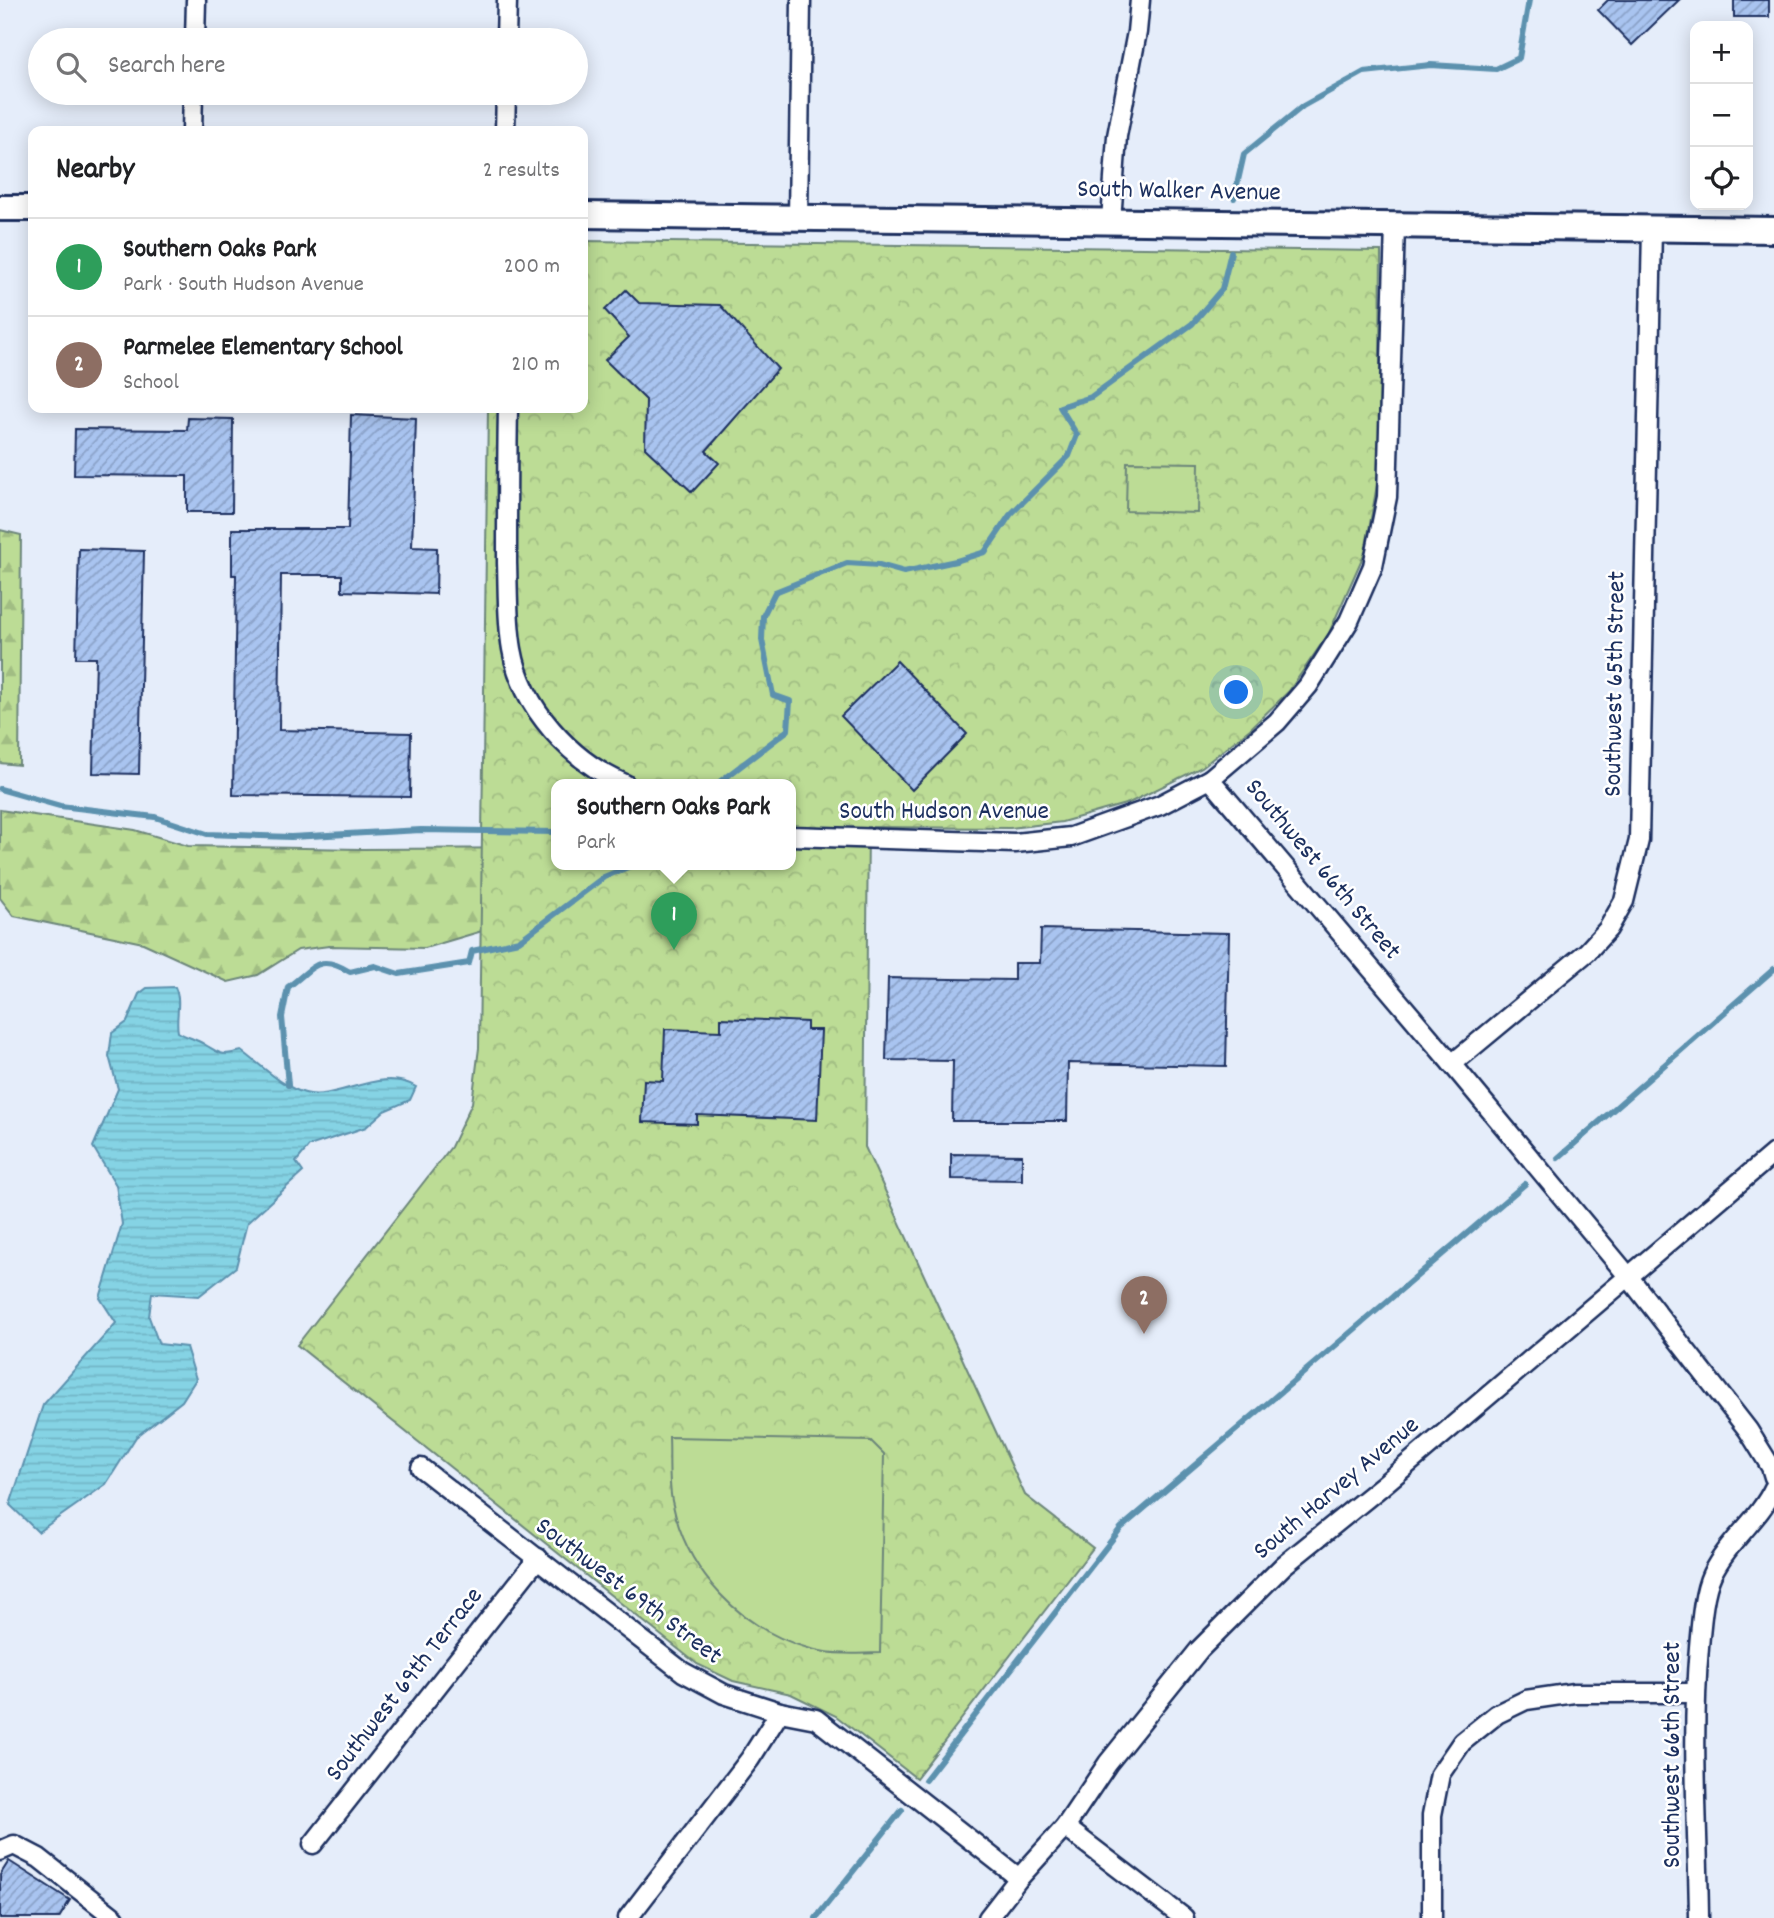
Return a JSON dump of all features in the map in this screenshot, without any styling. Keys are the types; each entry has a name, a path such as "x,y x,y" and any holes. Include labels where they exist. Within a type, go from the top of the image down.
{"main road":[{"path":"0,208 28,208"},
{"name":"South Walker Avenue","path":"588,215 1774,230"}],"street":[{"path":"195,28 196,0"},
{"path":"506,28 507,0"},
{"path":"798,218 801,0"},
{"path":"1111,221 1117,136 1137,32 1140,0"},
{"path":"192,126 193,105"},
{"path":"505,126 506,105"},
{"name":"Southwest 66th Street","path":"1395,225 1387,497 1373,566 1349,621 1308,686 1277,722 1210,779 1629,1276 1748,1430 1771,1467 1774,1477"},
{"name":"Southwest 65th Street","path":"1452,1064 1587,952 1608,929 1624,901 1639,840 1652,229"},
{"path":"508,413 506,519 512,651 526,691 550,728 582,760 616,779"},
{"name":"South Hudson Avenue","path":"796,836 1015,843 1071,837 1160,805 1210,779"},
{"name":"South Harvey Avenue","path":"988,1918 1019,1878 1065,1827 1108,1763 1199,1650 1284,1565 1382,1486 1774,1153"},
{"name":"Southwest 69th Street","path":"421,1468 682,1672 724,1694 780,1712 816,1719 1019,1878"},
{"name":"Southwest 66th Street","path":"1699,1918 1695,1693 1701,1623 1712,1575 1736,1536 1766,1505 1774,1488"},
{"name":"Southwest 69th Terrace","path":"313,1844 538,1558"},
{"path":"1432,1918 1432,1815 1440,1773 1462,1742 1497,1714 1526,1700 1574,1693 1695,1693"},
{"path":"628,1918 750,1759 780,1712"},
{"path":"1065,1827 1184,1918"},
{"path":"0,1851 14,1845 39,1858 115,1918"}],"green space":[{"path":"588,241 1381,251 1379,474 1365,552 1329,633 1289,691 1250,729 1202,767 1129,803 1062,822 1010,828 868,827 865,1147 1025,1495 1093,1548 916,1778 836,1716 791,1694 733,1681 697,1664 297,1345 451,1147 472,1103 479,1048 488,413 588,413"},
{"path":"1127,462 1199,463 1198,513 1126,511"},
{"path":"0,530 21,535 19,765 0,763"},
{"path":"0,810 135,830 188,846 551,848 551,870 492,928 425,948 329,946 298,950 258,975 228,982 143,943 14,916 0,898"},
{"path":"669,1437 871,1441 884,1454 880,1653 828,1652 786,1640 740,1613 720,1594 704,1574 679,1527 671,1493"}],"water":[{"path":"175,987 178,998 178,1032 221,1054 242,1051 296,1090 305,1093 331,1093 388,1080 402,1081 416,1087 410,1100 384,1111 366,1127 309,1146 296,1162 303,1172 247,1223 236,1267 199,1296 152,1293 149,1317 159,1344 186,1347 196,1379 182,1401 136,1437 106,1484 38,1532 10,1505 43,1405 116,1323 100,1298 122,1224 116,1185 93,1147 118,1089 109,1056 112,1033 127,1022 139,994 147,988"}],"building":[{"path":"1608,0 1679,0 1632,45 1598,10"},
{"path":"1734,0 1769,0 1769,17 1734,17"},
{"path":"626,290 639,303 720,305 778,369 706,451 719,463 692,492 645,448 646,400 605,360 629,337 605,310"},
{"path":"351,415 416,418 412,547 437,548 436,594 342,591 342,575 281,575 279,730 411,733 410,797 233,795 236,575 232,575 232,529 348,529"},
{"path":"188,418 233,419 232,512 187,512 187,476 74,475 75,429 187,430"},
{"path":"79,549 144,551 139,774 93,773 96,658 76,658"},
{"path":"897,661 967,734 912,790 841,716"},
{"path":"1041,929 1229,933 1226,1066 1068,1063 1067,1121 952,1121 953,1061 886,1060 888,978 1014,980 1014,963 1040,963"},
{"path":"721,1018 807,1022 807,1030 821,1030 817,1120 697,1115 697,1124 642,1122 644,1080 663,1081 665,1029 721,1031"},
{"path":"951,1154 1022,1155 1022,1180 951,1179"},
{"path":"9,1861 70,1900 59,1918 0,1918 0,1875"}],"waterway":[{"path":"1234,198 1244,154 1303,106 1364,72 1431,65 1496,69 1519,58 1529,0"},
{"path":"724,779 788,730 790,701 773,695 762,640 763,616 775,592 847,563 879,565 904,572 985,552 1010,515 1069,456 1077,435 1060,407 1091,397 1192,324 1222,289 1231,252"},
{"path":"0,789 60,806 155,817 207,834 291,837 421,830 551,832"},
{"path":"288,1085 282,1017 288,987 311,968 323,963 339,966 350,972 375,966 399,974 469,963 472,951 519,941 604,877 621,870"},
{"path":"1558,1158 1774,969"},
{"path":"925,1780 1121,1528 1525,1184"},
{"path":"816,1918 902,1810"}],"place":[{"name":"Southern Oaks Park","path":"674,950"},
{"name":"Parmelee Elementary School","path":"1144,1334"}]}
